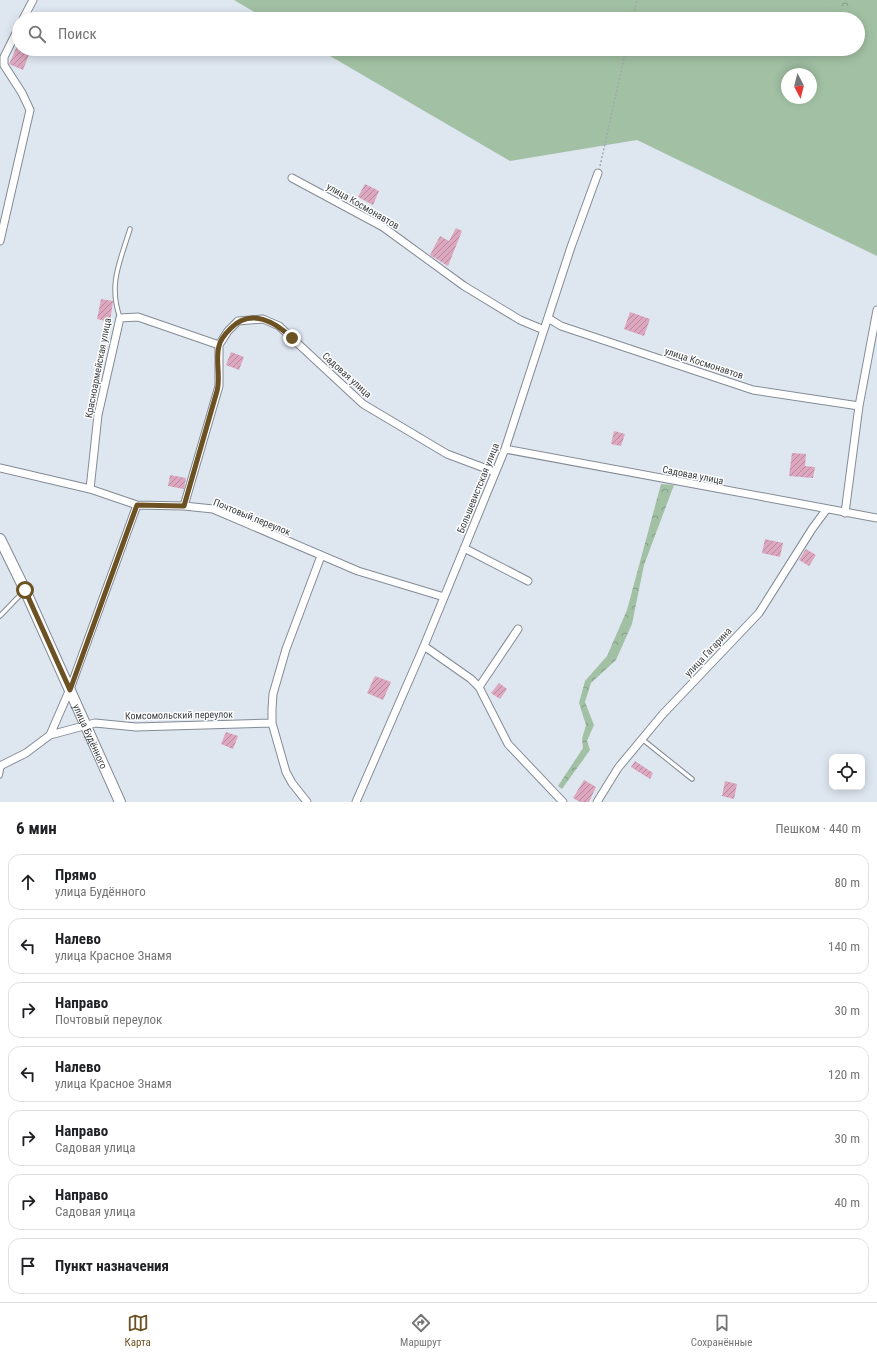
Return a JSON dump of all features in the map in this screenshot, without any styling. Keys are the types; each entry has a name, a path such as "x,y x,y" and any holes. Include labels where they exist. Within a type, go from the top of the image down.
{"main road":[{"name":"улица Будённого","path":"0,539 25,590 120,802"}],"street":[{"path":"27,12 33,0"},
{"path":"0,241 30,110 22,92 4,65 4,57 12,41"},
{"name":"Большевистская улица","path":"356,802 424,646 505,449 571,247 598,173"},
{"name":"улица Космонавтов","path":"292,178 383,227 464,286 520,320 544,330"},
{"path":"845,513 859,406 877,310"},
{"path":"120,318 138,317 219,346 219,386 184,506"},
{"name":"Красноармейская улица","path":"90,489 98,415 120,318"},
{"name":"улица Космонавтов","path":"548,318 561,326 753,390 859,406"},
{"name":"Садовая улица","path":"219,346 228,331 238,321 263,319 279,326 363,404 447,454 496,472"},
{"name":"Садовая улица","path":"505,449 826,510 877,518"},
{"name":"Почтовый переулок","path":"0,468 90,489 137,505 184,506 213,509 358,571 444,597"},
{"path":"1,765 26,753 50,735 70,690 137,505"},
{"name":"улица Гагарина","path":"596,802 618,768 662,715 759,613 812,529 826,510"},
{"path":"464,548 528,581"},
{"path":"307,802 292,783 286,772 272,723 273,694 286,648 321,556"},
{"path":"478,687 518,629"},
{"path":"424,646 471,679 478,687 508,744 563,802"},
{"name":"Комсомольский переулок","path":"50,735 95,723 136,726 272,723"}],"lane":[{"name":"Красноармейская улица","path":"120,318 115,305 114,285 130,229"},
{"path":"0,616 25,590"},
{"path":"642,739 692,780"},
{"path":"0,776 1,765"}],"path":[{"path":"634,12 637,0"},
{"path":"598,173 624,56"}],"green space":[{"path":"234,0 877,0 877,256 637,140 510,161 330,56 865,56 865,12 254,12"},
{"path":"820,0 858,0 854,9 844,11"},
{"path":"661,484 674,485 644,565 632,624 616,660 591,683 585,702 594,725 587,741 590,750 562,789 558,786 583,748 582,739 586,725 579,703 585,681 607,656 627,610"}],"building":[{"path":"13,56 28,56 23,70 9,64"},
{"path":"365,184 379,191 373,205 358,197"},
{"path":"456,228 462,231 448,266 430,255 440,236 449,241"},
{"path":"101,299 113,301 110,322 97,319"},
{"path":"630,312 650,319 644,336 624,329"},
{"path":"231,352 244,357 239,370 226,365"},
{"path":"614,431 625,434 621,446 611,444"},
{"path":"792,453 806,454 805,466 815,467 813,478 789,476"},
{"path":"170,475 186,478 184,489 168,486"},
{"path":"765,539 783,543 780,557 762,553"},
{"path":"806,549 816,555 809,566 799,560"},
{"path":"375,676 391,682 383,700 367,693"},
{"path":"499,683 507,689 500,699 491,693"},
{"path":"226,732 238,736 233,749 221,744"},
{"path":"635,761 653,773 650,779 631,767"},
{"path":"584,780 596,787 589,802 580,802 573,798"},
{"path":"725,781 737,784 734,799 722,796"}],"route":[{"path":"25,590 70,690 137,505 184,506 219,386 219,346 228,331 238,321 263,319 279,326 292,338"}]}
